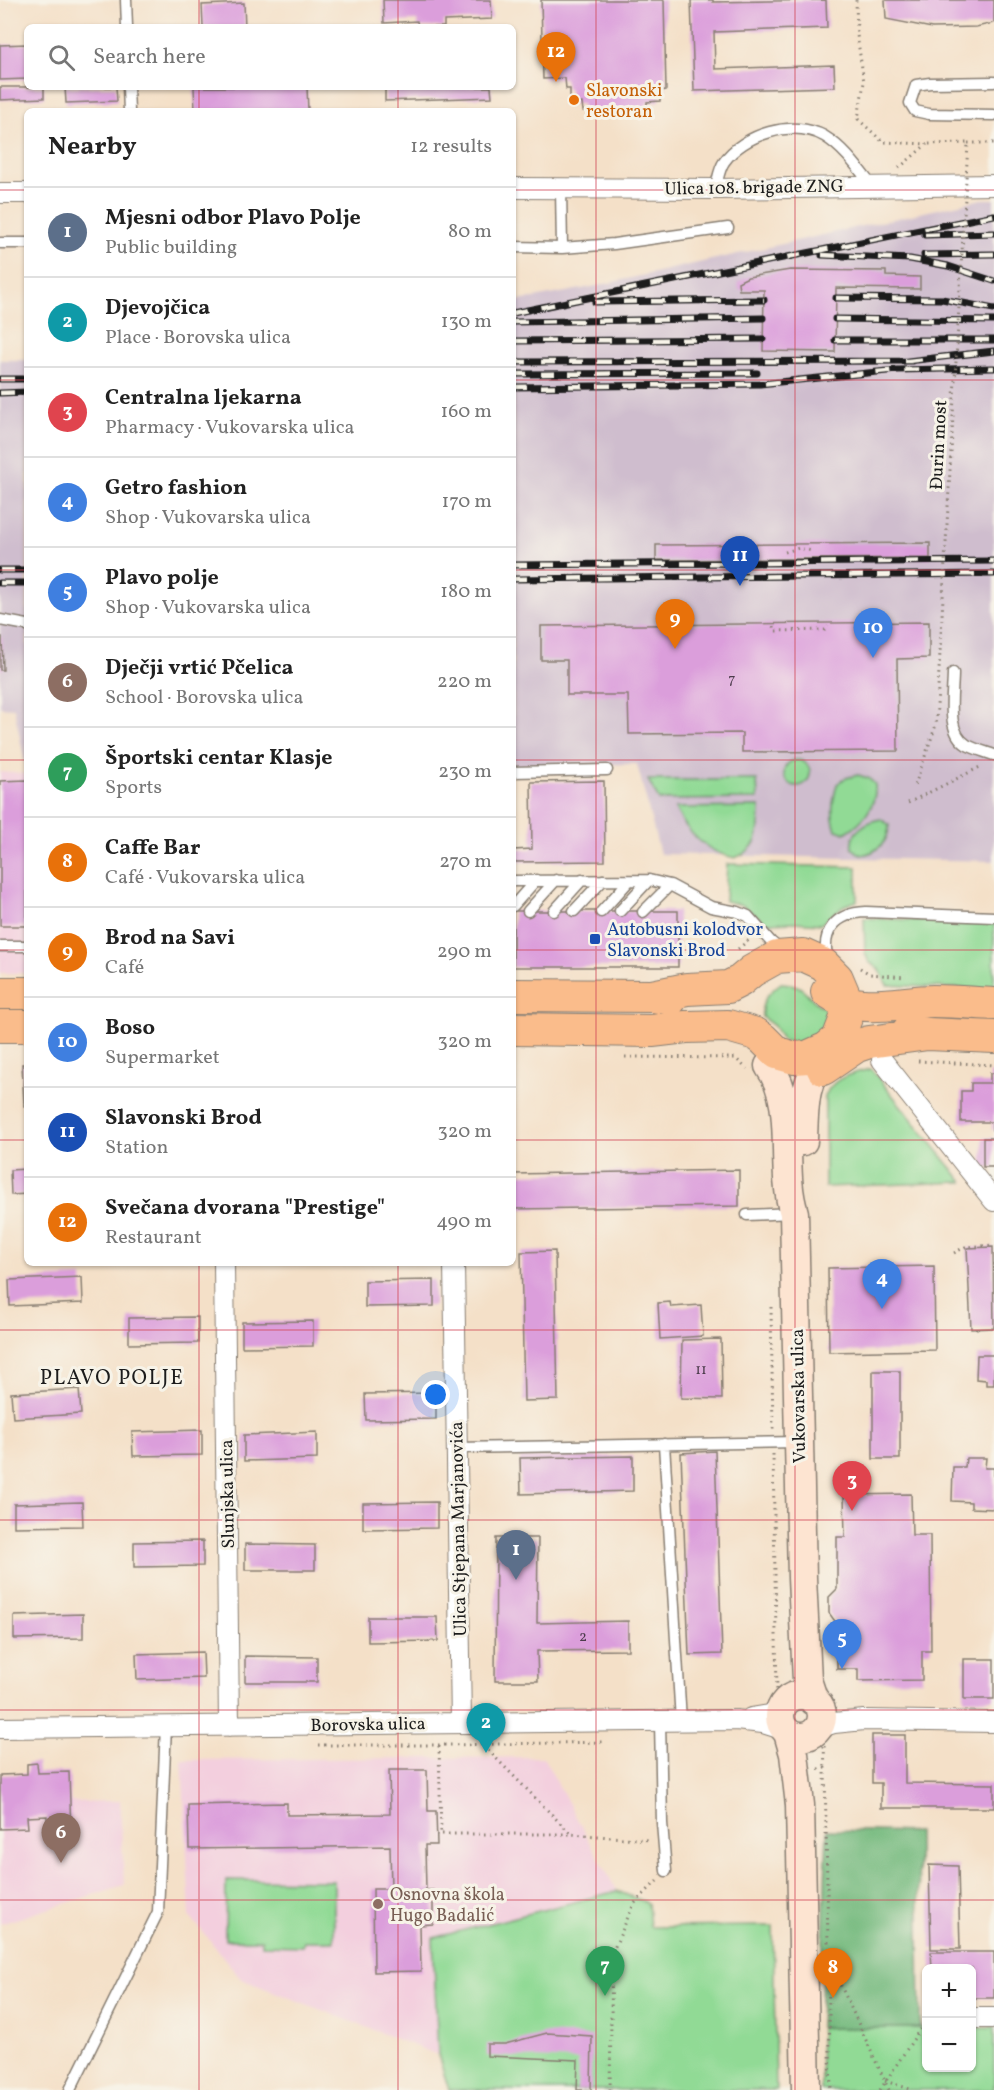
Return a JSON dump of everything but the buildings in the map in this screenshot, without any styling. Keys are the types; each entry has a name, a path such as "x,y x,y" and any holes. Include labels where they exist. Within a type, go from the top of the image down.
{"main road":[{"path":"652,996 687,989 728,987 765,962 777,957 803,955 813,958 870,994 892,995 922,989 994,1004"},
{"path":"516,995 652,996 715,1000 743,996 775,973 785,969 796,969 812,975 824,991 839,1000 843,979"},
{"path":"843,979 846,1018 826,1053 822,1070 843,1053 862,1044 928,1034"},
{"path":"754,990 746,1008 755,1047"},
{"path":"0,993 24,993"},
{"path":"0,1026 24,1026"},
{"path":"516,1029 652,1031 728,1026 792,1075 857,1031 891,1029 928,1034 994,1037"},
{"path":"755,1047 763,1039 777,1053 795,1058 826,1053"},
{"name":"Vukovarska ulica","path":"755,1047 777,1077 784,1098 787,1184 794,1213 786,1437 802,1578 791,1685 805,1763 800,1805 806,2090"},
{"name":"Vukovarska ulica","path":"794,1213 802,1189 805,1097 826,1053"}],"street":[{"name":"Ulica 108. brigade ZNG","path":"516,188 715,189 994,185"},
{"path":"0,193 24,193"},
{"path":"882,1060 994,1201"},
{"name":"Slunjska ulica","path":"224,1266 229,1726"},
{"name":"Ulica Stjepana Marjanovića","path":"454,1266 461,1723"},
{"path":"794,1710 834,1723 864,1720 994,1722"},
{"name":"Borovska ulica","path":"0,1728 736,1720 763,1723 794,1710"},
{"path":"976,2018 994,2018"}],"lane":[{"path":"126,0 127,24"},
{"path":"994,82 916,85 910,103 915,111 928,114 994,115"},
{"path":"128,90 129,108"},
{"path":"715,189 722,164 737,146 756,135 780,130 809,131 823,136 854,162 872,186"},
{"path":"561,188 562,248"},
{"path":"516,247 562,248 614,244 728,228"},
{"path":"0,243 24,243"},
{"path":"0,620 24,624"},
{"path":"953,673 952,721 956,735 967,745 994,755"},
{"path":"516,772 607,770"},
{"path":"516,903 536,880"},
{"path":"528,911 556,880"},
{"path":"554,911 582,880"},
{"path":"574,911 603,880"},
{"path":"620,911 650,880"},
{"path":"516,881 650,880 670,885 711,907 748,916 771,942 789,955"},
{"path":"601,912 629,881"},
{"path":"643,912 670,885"},
{"path":"843,979 825,948 828,932 841,918 849,914 866,912 994,917"},
{"path":"0,946 24,946"},
{"path":"747,1215 794,1213"},
{"path":"456,1448 664,1444 786,1437"},
{"path":"664,1444 681,1721"},
{"path":"660,1721 666,1871"},
{"path":"70,2090 158,1912 166,1726"}],"path":[{"path":"856,0 857,35 864,82 858,119 883,142 994,143"},
{"name":"Đurin most","path":"915,784 936,725 968,143"},
{"path":"785,552 799,548 812,551"},
{"path":"774,627 775,631 800,631 825,630 828,626"},
{"path":"908,803 984,765"},
{"path":"843,979 861,969 870,974 922,989"},
{"path":"882,1060 994,1065"},
{"path":"954,1253 965,1247 994,1245"},
{"path":"771,1304 786,1437"},
{"path":"773,1452 794,1710"},
{"path":"309,1745 614,1742"},
{"path":"439,1745 439,1834 571,1834 664,1841"},
{"path":"483,1745 571,1834"},
{"path":"610,2090 612,1953 634,1904 666,1871"},
{"path":"586,1963 612,1953"},
{"path":"828,1958 889,2090"},
{"path":"880,2090 922,2027"},
{"path":"885,2081 913,2090"}],"shaded area":[{"path":"982,199 994,199 994,861 660,854 637,764 516,766 516,301 592,287"},
{"path":"0,360 24,360 24,757 14,708 0,707"},
{"path":"0,772 24,774 24,973 0,973"},
{"name":"Osnovna škola Hugo Badalić","path":"543,1757 617,1891 433,1938 438,2055 241,1979 190,1916 182,1760"},
{"path":"37,1763 38,1773 69,1772 70,1802 120,1801 124,1885 0,1924 0,1775 26,1774 27,1764"}],"green space":[{"path":"797,760 806,764 810,773 806,782 797,786 788,782 784,773 788,764"},
{"path":"858,775 868,778 875,784 874,799 868,813 845,833 836,830 833,819 837,784 846,778"},
{"path":"648,780 757,780 758,799 659,800"},
{"path":"760,807 757,838 750,849 735,858 707,847 686,826 675,808"},
{"path":"881,819 889,825 887,837 877,849 861,855 852,848 853,837 860,828"},
{"path":"727,864 857,867 857,901 843,906 821,924 767,923 742,905 725,901"},
{"path":"864,918 994,923 994,990 887,985 878,968 869,962 865,953"},
{"path":"781,983 798,986 820,1006 828,1010 826,1025 819,1037 794,1044 782,1040 774,1026 762,1017 762,1006 766,997"},
{"path":"871,1069 963,1182 825,1187 825,1096 838,1080 850,1074"},
{"path":"827,1830 918,1832 920,2028 820,2028"},
{"path":"226,1880 334,1881 334,1941 304,1941 303,1946 262,1945 262,1940 225,1940"},
{"path":"617,1891 648,1903 650,1927 773,1926 776,2090 449,2090 438,2055 433,1938"},
{"path":"820,2028 922,2028 922,2072 976,2072 976,2028 994,2028 994,2090 821,2090"}],"railway":[{"path":"516,312 994,215"},
{"path":"925,235 994,233"},
{"path":"924,255 994,254"},
{"path":"822,255 910,259 948,266 994,281"},
{"path":"836,298 942,299 994,309"},
{"path":"595,302 764,300"},
{"path":"516,322 763,318"},
{"path":"835,319 994,321"},
{"path":"516,341 763,339"},
{"path":"835,340 994,340"},
{"path":"908,361 994,351"},
{"path":"516,362 912,361"},
{"path":"516,387 760,384 897,370 994,368"},
{"path":"516,374 757,373"},
{"path":"0,379 24,379"},
{"path":"0,393 24,392"},
{"path":"516,565 994,561"},
{"path":"0,570 24,570"},
{"path":"516,579 994,574"},
{"path":"0,583 24,583"}],"place":[{"name":"Svečana dvorana \"Prestige\"","path":"556,82"},
{"name":"Slavonski restoran","path":"574,100"},
{"name":"Slavonski Brod","path":"740,586"},
{"name":"Brod na Savi","path":"675,649"},
{"name":"Boso","path":"873,658"},
{"name":"Autobusni kolodvor Slavonski Brod","path":"595,939"},
{"name":"Getro fashion","path":"882,1309"},
{"name":"Centralna ljekarna","path":"852,1511"},
{"name":"Mjesni odbor Plavo Polje","path":"516,1580"},
{"name":"Plavo polje","path":"842,1669"},
{"name":"Djevojčica","path":"486,1753"},
{"name":"Dječji vrtić Pčelica","path":"61,1863"},
{"name":"Osnovna škola Hugo Badalić","path":"378,1904"},
{"name":"Športski centar Klasje","path":"605,1996"},
{"name":"Caffe Bar","path":"833,1998"}],"district":[{"name":"PLAVO POLJE","path":"112,1377"}]}
